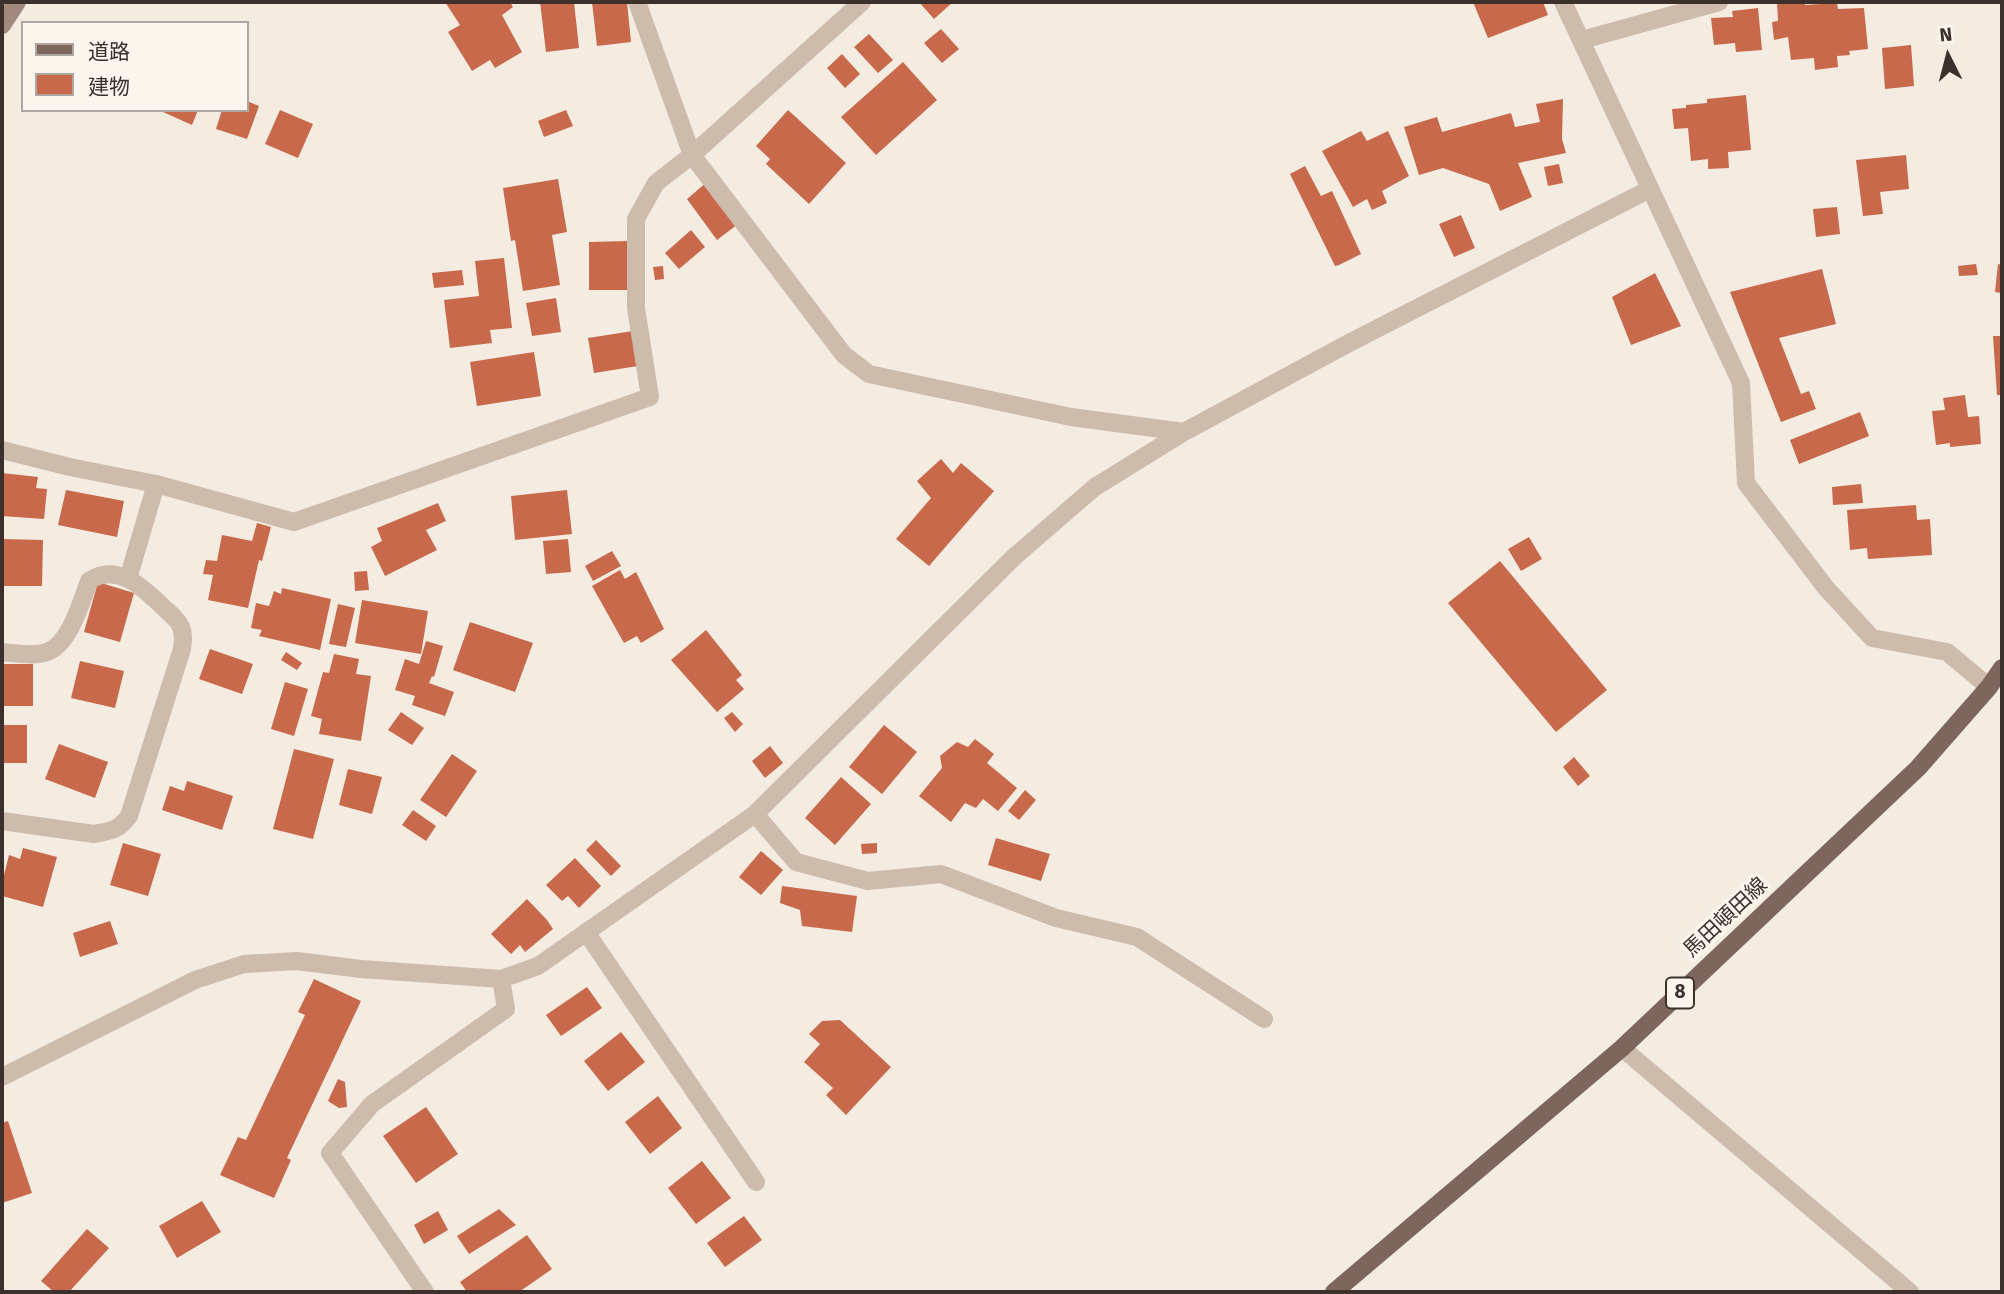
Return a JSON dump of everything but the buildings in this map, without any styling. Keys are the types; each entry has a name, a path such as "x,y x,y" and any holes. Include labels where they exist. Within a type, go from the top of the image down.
{"main road":[{"name":"馬田頓田線","path":"1335,1292 1622,1048 1918,768 1989,687 2002,668"}],"street":[{"path":"2,25 17,2"},
{"path":"636,2 692,155 844,355 869,374 1071,417 1184,432"},
{"path":"2,450 156,484 295,522 650,397 636,308 636,219 656,183 692,155 862,2"},
{"path":"1563,2 1741,383 1746,483 1826,588 1872,638 1947,652 1989,687"},
{"path":"1582,40 1719,2"},
{"path":"2,1077 195,980 244,964 296,961 361,969 501,979 538,966 755,814 1014,557 1095,487 1184,432 1349,343 1650,189"},
{"path":"128,579 156,484"},
{"path":"2,652 39,654 58,646 68,633 89,580 108,573 120,575 140,586 179,623 183,634 182,649 129,816 122,826 94,834 2,821"},
{"path":"755,814 796,862 868,881 941,874 1056,918 1137,937 1264,1019"},
{"path":"586,932 756,1182"},
{"path":"425,1292 330,1153 372,1104 506,1009 501,979"},
{"path":"1622,1048 1910,1292"}]}
